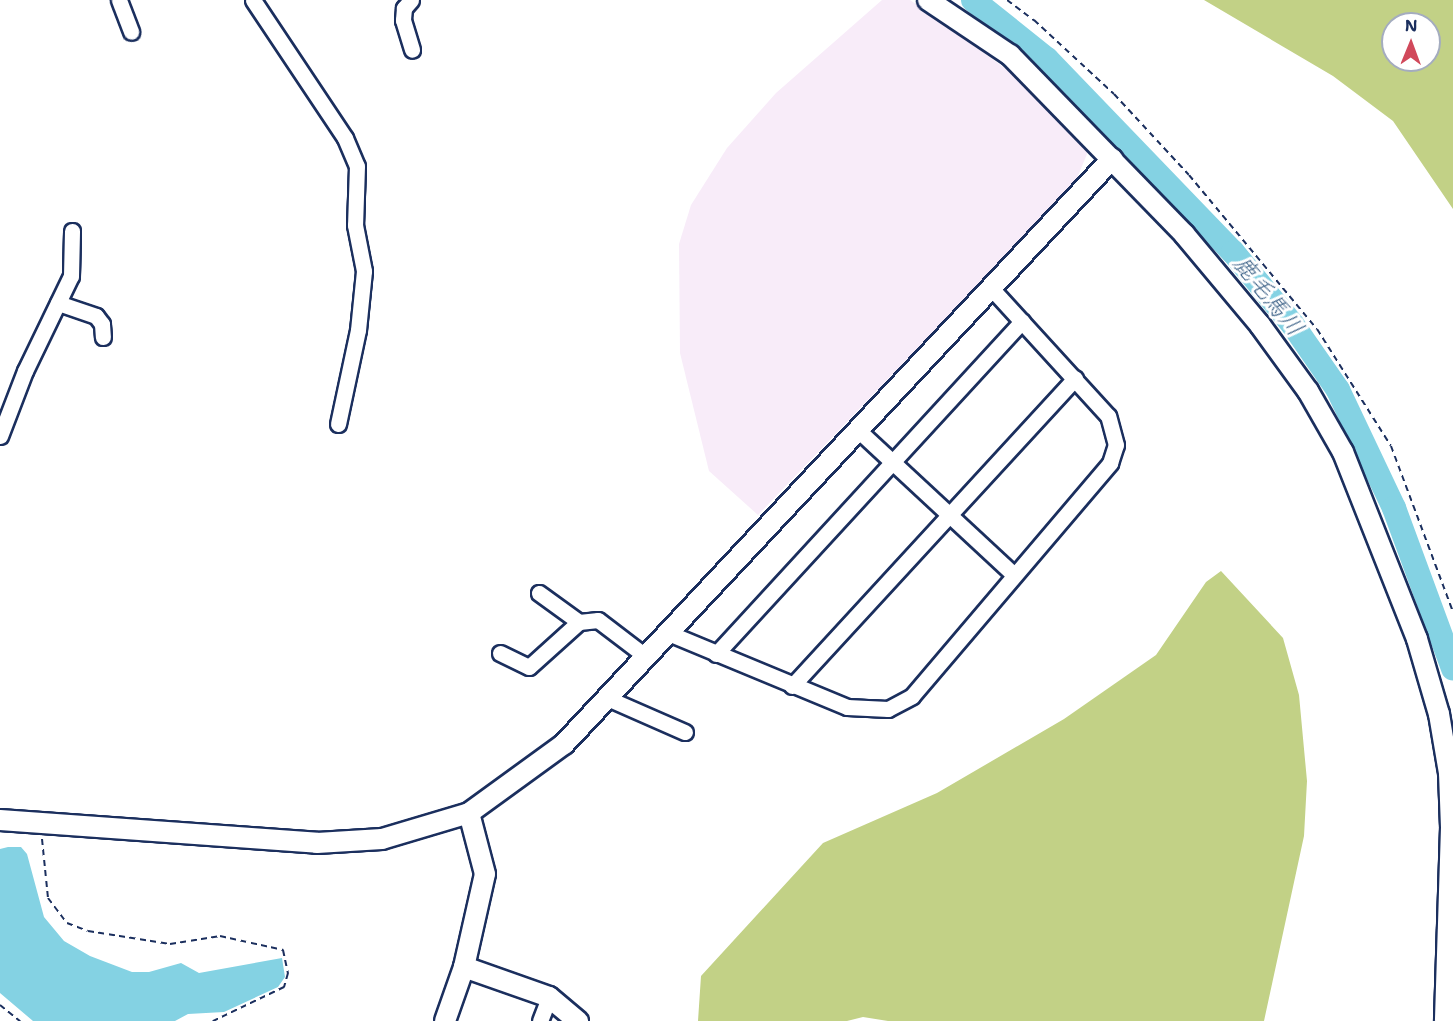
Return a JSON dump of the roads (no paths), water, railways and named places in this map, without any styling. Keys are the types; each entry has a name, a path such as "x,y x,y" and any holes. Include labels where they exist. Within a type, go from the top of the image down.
{"street":[{"path":"119,0 131,32"},
{"path":"253,0 345,138 357,166 355,225 364,271 363,294 338,424"},
{"path":"411,0 404,8 403,20 412,50"},
{"path":"928,0 1010,55 1185,234 1308,391 1344,452 1417,639 1439,714 1449,772 1451,828 1445,1021"},
{"path":"0,820 317,843 382,839 469,813 549,758 1112,159"},
{"path":"0,436 25,370 71,276 72,231"},
{"path":"666,632 847,707 873,711 898,705 912,696 1110,463 1113,454 1115,431 1108,416 992,289"},
{"path":"58,303 96,315 102,324 103,337"},
{"path":"716,654 1022,321"},
{"path":"792,686 948,513 1075,378"},
{"path":"857,429 1014,575"},
{"path":"539,593 579,622"},
{"path":"500,653 529,667 579,622 598,620 644,655"},
{"path":"607,698 685,732"},
{"path":"445,1021 464,967 485,874 469,813"},
{"path":"464,967 549,997 579,1021"},
{"path":"540,1021 549,997"}],"water":[{"path":"21,847 27,854 44,917 64,941 90,956 132,972 149,972 181,963 199,973 282,958 285,977 278,987 224,1012 188,1014 175,1021 33,1021 0,993 0,849"}],"waterway":[{"name":"鹿毛馬川","path":"973,0 1047,59 1233,252 1293,325 1338,390 1394,508 1453,668"}]}
